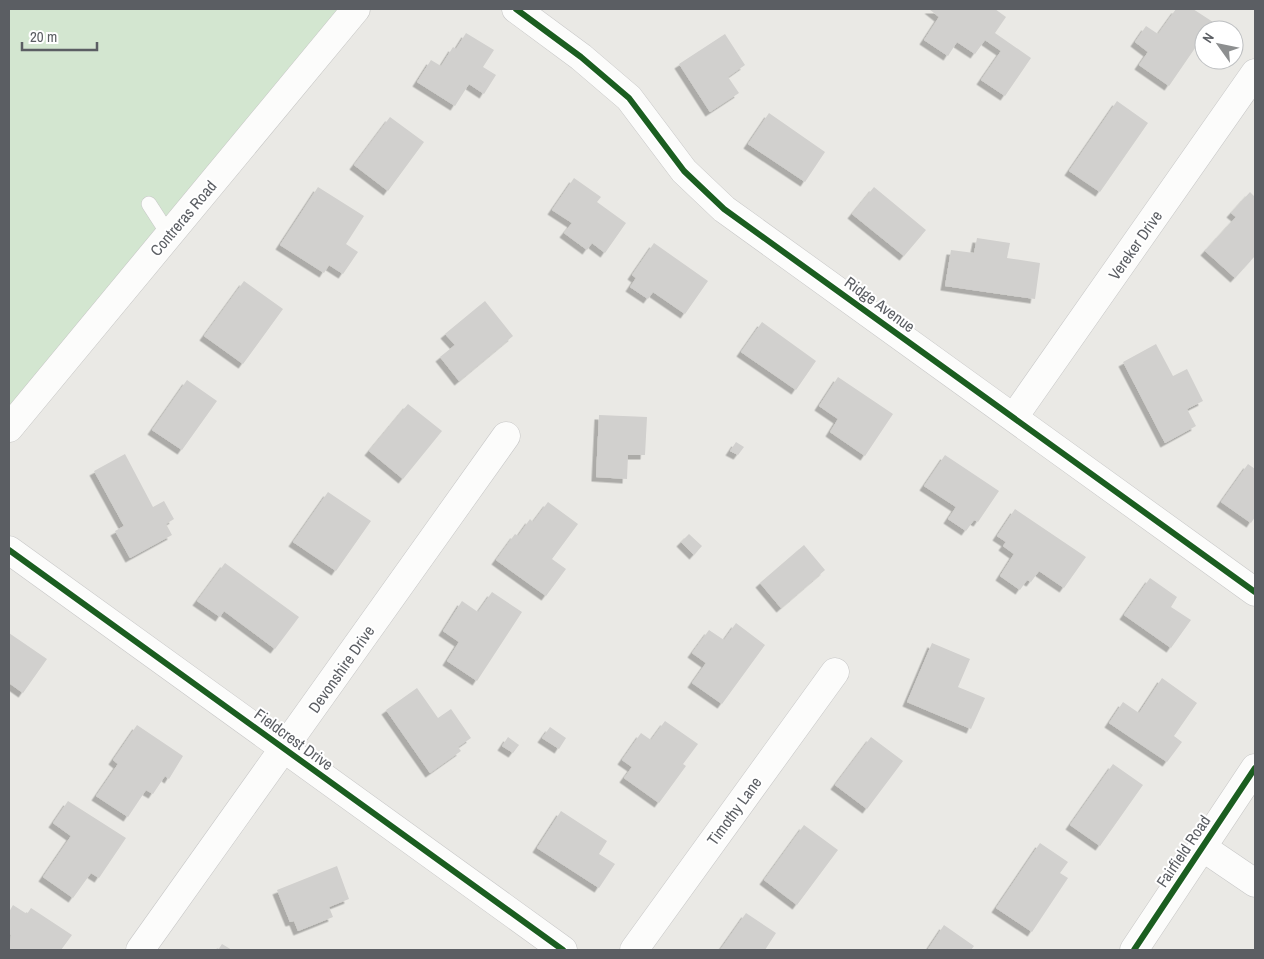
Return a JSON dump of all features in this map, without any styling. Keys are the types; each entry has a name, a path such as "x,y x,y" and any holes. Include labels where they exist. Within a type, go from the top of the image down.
{"street":[{"name":"Contreras Road","path":"9,428 356,9"},
{"name":"Ridge Avenue","path":"516,9 581,57 629,98 684,171 724,209 1255,592"},
{"name":"Vereker Drive","path":"1014,417 1255,73"},
{"name":"Devonshire Drive","path":"140,950 285,749 506,436"},
{"name":"Fieldcrest Drive","path":"9,550 563,950"},
{"name":"Timothy Lane","path":"634,950 835,672"},
{"name":"Fairfield Road","path":"1134,950 1255,768"},
{"path":"1202,847 1255,883"}],"lane":[{"path":"149,204 169,235"}],"green space":[{"path":"9,9 338,9 9,408"}],"building":[{"path":"929,9 995,9 1006,17 995,33 1031,58 1005,96 981,80 1001,51 985,40 975,54 957,42 948,56 924,40 939,17"},
{"path":"1176,9 1193,9 1210,20 1194,20 1194,50 1169,86 1139,65 1148,52 1135,42 1146,26 1158,34"},
{"path":"466,33 494,50 483,67 496,75 484,94 469,84 455,106 417,82 431,60 441,66 453,47 456,49"},
{"path":"725,34 745,65 728,77 739,93 710,112 679,64"},
{"path":"1117,101 1148,123 1100,192 1069,171"},
{"path":"769,113 825,152 805,182 748,144"},
{"path":"390,117 424,142 388,191 354,165"},
{"path":"574,178 601,197 597,202 626,223 605,253 592,243 587,250 564,233 572,223 552,210"},
{"path":"318,187 364,216 346,244 358,252 343,274 329,265 324,273 280,245"},
{"path":"874,187 926,230 904,256 852,214"},
{"path":"1250,192 1255,197 1255,256 1235,278 1205,251 1236,217 1231,213"},
{"path":"977,238 1010,243 1007,258 1040,263 1035,299 945,286 951,250 974,253"},
{"path":"654,243 708,281 685,314 653,292 648,299 630,287 636,278 632,275"},
{"path":"244,281 283,309 243,364 204,336"},
{"path":"485,301 513,336 459,381 440,357 455,345 445,334"},
{"path":"762,322 816,361 796,390 741,352"},
{"path":"1156,344 1173,376 1187,369 1203,401 1187,409 1196,426 1165,443 1123,362"},
{"path":"838,377 893,414 865,456 830,432 838,419 819,406"},
{"path":"187,380 217,401 182,450 152,430"},
{"path":"408,404 442,431 403,479 369,451"},
{"path":"599,415 647,417 645,455 628,455 627,479 596,477"},
{"path":"736,442 744,447 738,455 730,451"},
{"path":"125,454 153,507 164,501 174,519 166,524 172,535 130,558 115,531 124,526 94,471"},
{"path":"945,455 999,491 978,522 974,520 966,531 948,519 956,507 924,486"},
{"path":"1248,464 1255,469 1255,517 1251,523 1221,502"},
{"path":"328,492 371,521 336,571 293,542"},
{"path":"548,502 578,524 552,559 566,569 546,596 496,560 515,534 518,536 530,519 533,522"},
{"path":"1015,509 1086,557 1064,588 1039,571 1031,582 1027,580 1020,590 1000,576 1014,554 1003,546 1006,542 997,536"},
{"path":"689,534 702,546 694,555 681,542"},
{"path":"804,545 825,570 781,608 760,583"},
{"path":"225,563 299,617 275,649 224,611 220,617 197,601"},
{"path":"1150,578 1177,597 1171,607 1191,620 1171,648 1124,615"},
{"path":"492,592 522,612 477,681 447,661 459,642 443,631 462,601 478,612"},
{"path":"736,623 765,645 722,704 692,683 706,663 692,653 709,630 724,640"},
{"path":"9,633 47,659 23,693 9,683"},
{"path":"932,643 970,659 958,687 985,698 971,729 907,702"},
{"path":"1162,678 1197,703 1174,736 1182,742 1167,762 1109,723 1123,702 1139,713"},
{"path":"417,688 438,718 451,709 471,738 458,747 461,751 430,773 386,710"},
{"path":"665,721 698,744 683,764 686,766 659,803 624,778 632,767 622,760 641,733 651,740"},
{"path":"137,725 183,756 169,779 165,776 153,794 146,790 128,817 96,796 118,764 113,760"},
{"path":"550,727 566,738 559,749 542,738"},
{"path":"508,737 519,745 513,753 502,746"},
{"path":"871,737 903,761 867,809 835,785"},
{"path":"1113,764 1143,785 1100,846 1070,825"},
{"path":"68,801 126,838 99,878 91,873 73,898 43,877 71,836 53,823"},
{"path":"561,811 607,841 599,854 615,864 599,888 537,848"},
{"path":"804,825 838,850 797,905 764,880"},
{"path":"1040,843 1068,862 1060,873 1068,878 1032,932 996,908"},
{"path":"337,866 349,899 329,907 333,917 298,931 294,921 290,922 277,890"},
{"path":"13,905 27,914 31,908 72,935 61,950 9,950 11,935 9,934 9,912"},
{"path":"746,913 776,933 765,950 720,950"},
{"path":"944,925 974,946 971,950 928,949"},
{"path":"222,944 232,950 218,950"}],"cycle path":[{"path":"516,9 581,57 629,98 684,171 724,209 1255,592"},
{"path":"9,550 563,950"},
{"path":"1134,950 1255,768"}]}
